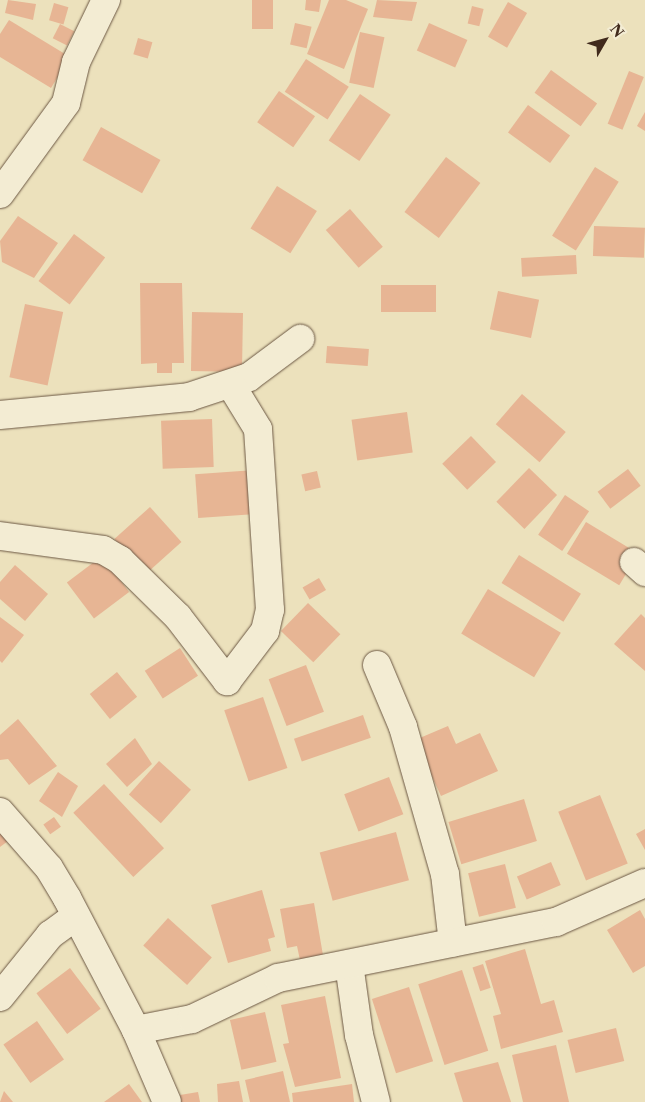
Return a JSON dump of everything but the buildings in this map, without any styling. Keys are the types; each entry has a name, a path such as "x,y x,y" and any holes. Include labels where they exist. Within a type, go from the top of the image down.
{"street":[{"path":"0,194 66,103 76,62 106,0"},
{"path":"0,415 189,397 231,385 275,360 300,339"},
{"path":"0,536 104,550 120,560 178,617 227,681 265,631 270,610 258,429 231,385"},
{"path":"377,665 402,727 442,865 453,943"},
{"path":"0,812 49,868 136,1030 167,1102"},
{"path":"136,1030 192,1019 278,978 556,922 645,883"},
{"path":"0,997 50,935 76,916"},
{"path":"349,964 359,1035 376,1102"}]}
